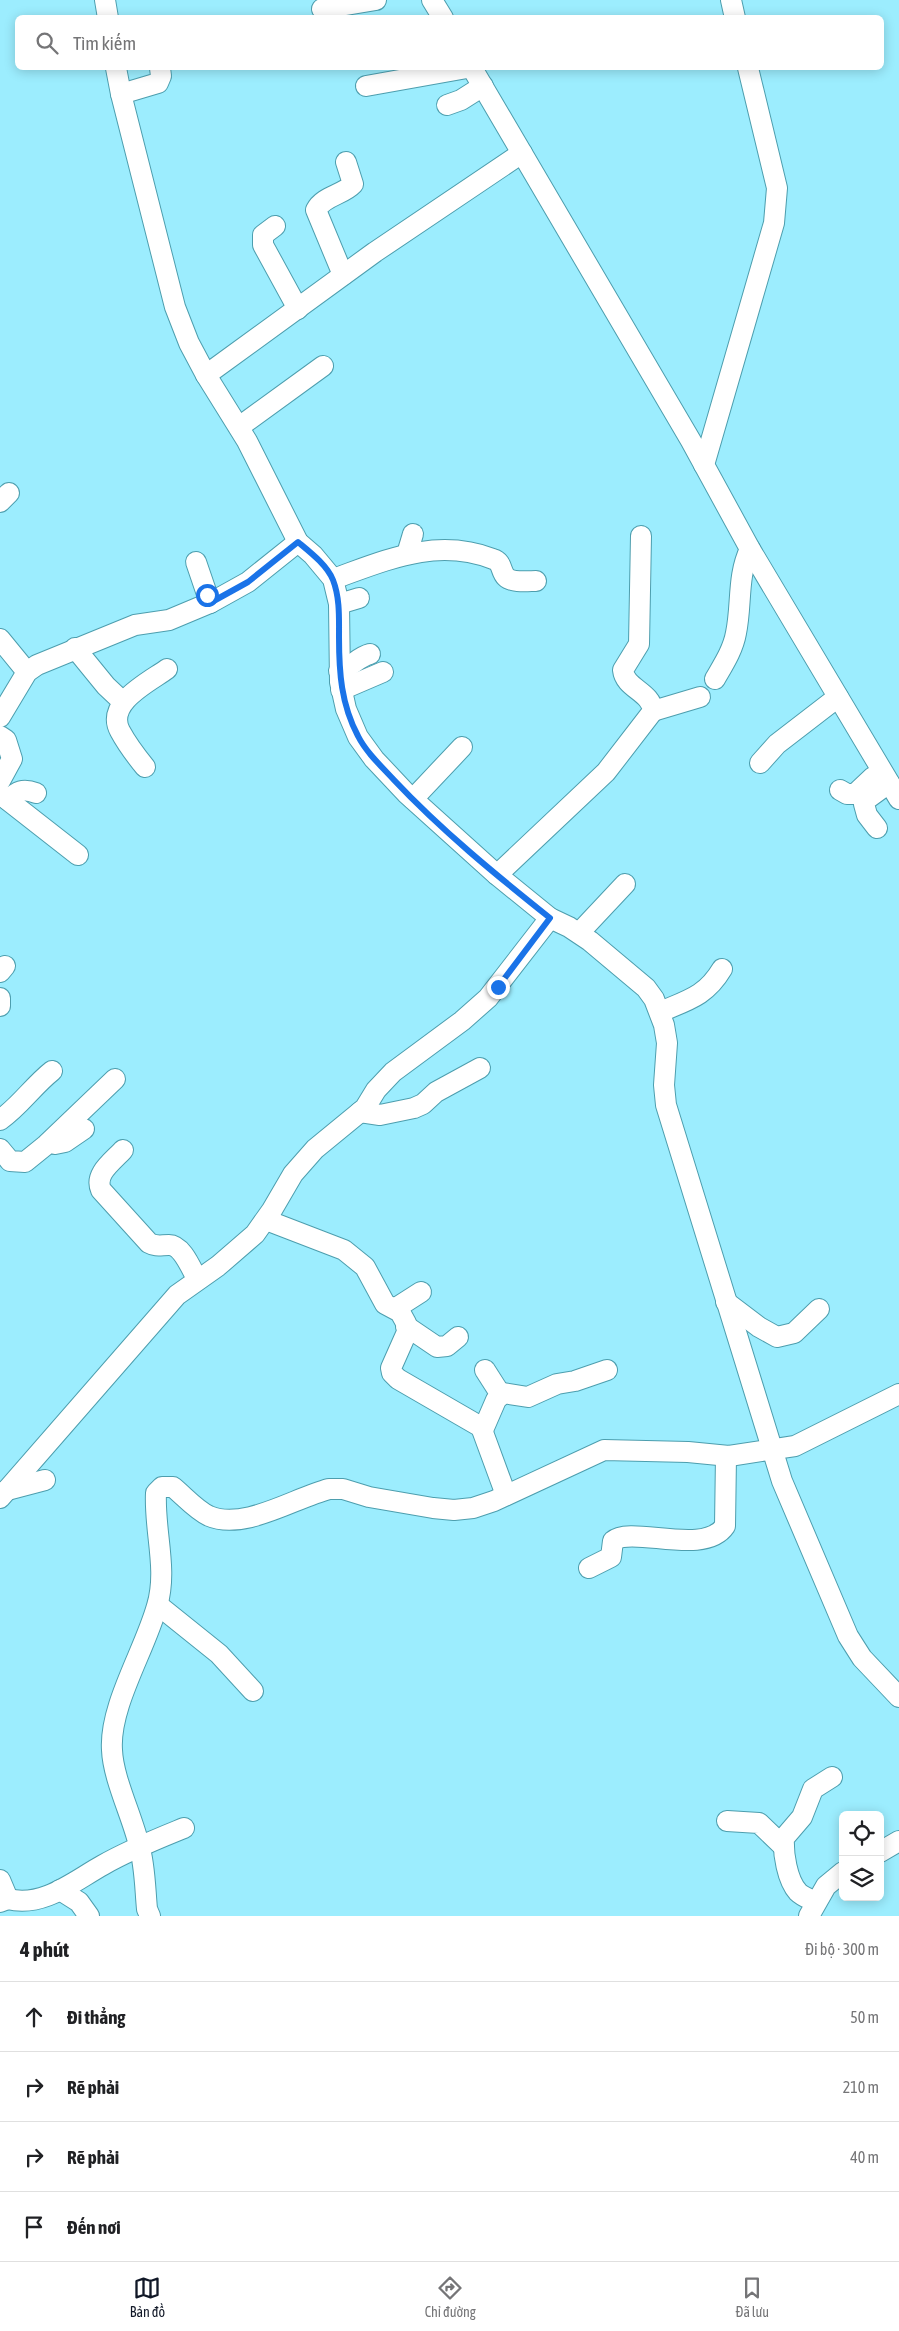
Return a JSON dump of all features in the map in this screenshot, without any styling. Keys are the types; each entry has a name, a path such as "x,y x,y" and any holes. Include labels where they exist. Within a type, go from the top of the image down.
{"street":[{"path":"105,0 108,15"},
{"path":"322,9 376,0"},
{"path":"432,0 441,15"},
{"path":"731,0 735,15"},
{"path":"116,70 175,307 189,343 206,375 239,427 298,542 313,555 333,579 339,604 340,680 346,709 358,737 374,759 413,799 497,875 550,918 579,933 646,988 660,1012 667,1043 664,1085 666,1105 772,1451 805,1538 848,1636 862,1658 899,1696"},
{"path":"121,94 158,83 161,76 160,70"},
{"path":"366,86 456,70"},
{"path":"473,70 704,465 750,549 782,598 889,784"},
{"path":"704,465 774,223 777,188 748,70"},
{"path":"446,105 460,100 483,86"},
{"path":"206,375 343,276 522,153"},
{"path":"343,276 316,210 322,202 349,189 353,184 346,162"},
{"path":"275,226 263,235 263,245 298,310"},
{"path":"239,427 323,366"},
{"path":"407,554 413,534"},
{"path":"641,536 638,644 634,655 623,670 630,684 649,698 653,712"},
{"path":"0,717 27,672 48,659 135,626 184,615 210,603 248,582 298,542"},
{"path":"333,579 407,554 452,548 494,559 501,565 506,577 510,579 536,581"},
{"path":"715,679 730,653 736,635 741,573 750,549"},
{"path":"196,562 210,603"},
{"path":"339,604 359,598"},
{"path":"0,639 27,672"},
{"path":"75,648 106,686 123,702"},
{"path":"340,680 363,656 370,654"},
{"path":"145,767 119,730 117,716 123,702 167,669"},
{"path":"340,680 383,672"},
{"path":"760,763 777,744 838,697"},
{"path":"497,875 606,772 653,712 700,698"},
{"path":"0,736 6,740 12,759 0,780"},
{"path":"413,799 462,747"},
{"path":"840,790 850,795 889,784"},
{"path":"877,828 866,815 864,804 867,799 889,784"},
{"path":"4,797 21,791 36,793"},
{"path":"4,797 78,855"},
{"path":"579,933 625,884"},
{"path":"4,1494 164,1310 197,1279 218,1266 255,1234 266,1220 293,1174 322,1143 360,1112 394,1072 462,1021 488,998 550,918"},
{"path":"660,1012 703,993 715,981 722,969"},
{"path":"0,998 0,1006"},
{"path":"360,1112 380,1115 414,1108 423,1104 436,1092 480,1068"},
{"path":"0,1120 16,1107 35,1085 52,1071"},
{"path":"0,1149 10,1161 25,1162 46,1145 115,1079"},
{"path":"46,1145 65,1142 84,1129"},
{"path":"123,1150 99,1176 98,1183 101,1190 149,1243 156,1246 171,1245 179,1249 197,1279"},
{"path":"266,1220 344,1250 359,1260 371,1276 385,1304 396,1308 404,1318 408,1332 391,1368 394,1377 434,1402 476,1422 483,1430 506,1495"},
{"path":"396,1308 420,1292"},
{"path":"726,1302 759,1327 777,1337 794,1332 818,1309"},
{"path":"406,1326 437,1347 447,1346 458,1337"},
{"path":"485,1370 501,1395"},
{"path":"483,1430 501,1395 508,1392 520,1397 528,1397 557,1384 575,1381 607,1370"},
{"path":"150,1916 147,1908 140,1846 112,1752 112,1731 118,1710 158,1605 162,1574 155,1508 156,1494 162,1487 173,1487 207,1515 224,1521 242,1520 330,1489 343,1489 369,1498 413,1506 454,1510 481,1506 604,1450 636,1449 726,1456 772,1451 795,1446 899,1394"},
{"path":"589,1568 611,1557 613,1541 622,1536 680,1541 710,1536 722,1531 726,1526 726,1456"},
{"path":"4,1494 46,1480"},
{"path":"158,1605 219,1654 253,1691"},
{"path":"832,1777 813,1789 802,1817 784,1838 784,1847 793,1884 812,1909 826,1886 839,1875"},
{"path":"727,1821 759,1823 784,1847"},
{"path":"0,1880 10,1905 32,1901 60,1890 140,1846 184,1828"},
{"path":"60,1890 79,1902 89,1916"}],"route":[{"path":"207,595 210,603 237,590 262,568 298,542 322,564 333,579 339,604 339,658 342,697 358,737 374,759 406,793 497,875 550,918 498,987"}]}
